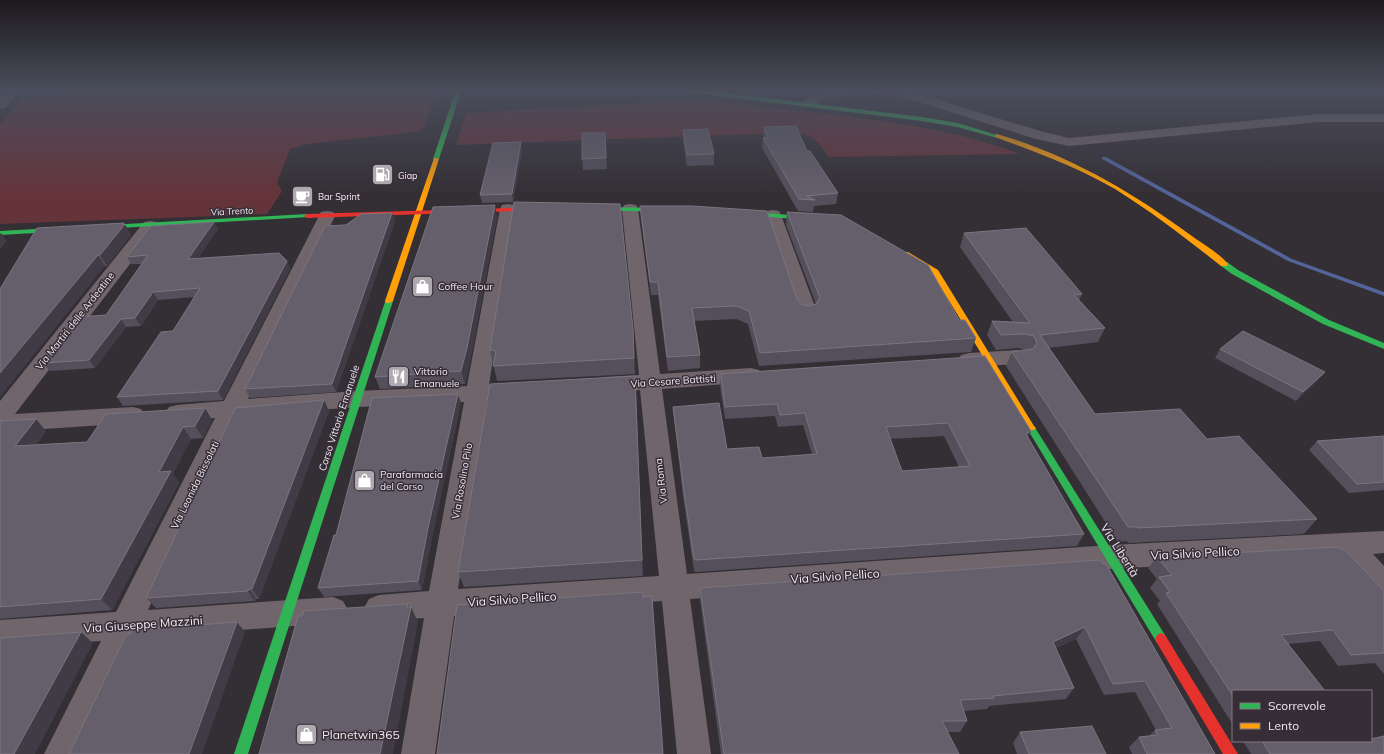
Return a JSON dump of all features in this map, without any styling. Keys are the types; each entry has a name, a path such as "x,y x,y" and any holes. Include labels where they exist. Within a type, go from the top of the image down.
{"street":[{"name":"Corso Vittorio Emanuele","path":"241,754 418,212 449,124"},
{"path":"953,124 1025,146 1062,160 1118,189 1161,218 1235,272 1326,322 1384,346"},
{"path":"1002,124 1041,136 1068,142 1200,131 1247,124"},
{"name":"Via Rosolino Pilo","path":"418,754 441,604 508,209"},
{"name":"Via Trento","path":"0,233 418,212 554,209"},
{"path":"584,209 677,211"},
{"name":"Via Roma","path":"630,209 649,382 694,754"},
{"path":"733,213 827,220"},
{"path":"772,215 807,312"},
{"name":"Via Leonida Bissolati","path":"61,754 327,216"},
{"name":"Via Martiri delle Ardeatine","path":"0,417 150,226"},
{"name":"Via Libertà","path":"895,248 935,272 1231,754"},
{"path":"949,362 1019,357"},
{"name":"Via Cesare Battisti","path":"587,386 775,374"},
{"path":"0,423 232,409 357,399 540,389"},
{"name":"Via Silvio Pellico","path":"287,614 1111,557 1384,542"},
{"path":"1346,545 1384,584"},
{"name":"Via Giuseppe Mazzini","path":"0,634 287,614"}],"shaded area":[{"path":"0,124 425,124 422,131 307,144 290,149 277,183 282,191 267,214 0,224"},
{"path":"463,124 902,124 949,133 1020,154 829,157 812,137 802,134 785,133 456,145"}],"building":[{"path":"796,126 807,151 810,151 838,193 807,196 815,200 799,199 763,138 768,137 764,127"},
{"path":"708,129 714,154 687,155 683,130"},
{"path":"582,133 605,133 606,158 582,159"},
{"path":"521,142 512,194 480,195 493,143"},
{"path":"514,202 620,204 633,329 634,358 493,366 496,351 490,350"},
{"path":"495,205 467,348 461,371 375,377 433,207"},
{"path":"640,206 692,206 767,211 797,299 801,304 808,306 816,304 820,298 787,212 841,215 928,265 959,320 965,320 976,338 760,353 749,311 736,306 692,308 700,355 667,357 658,282 650,282"},
{"path":"392,213 332,384 245,389 325,226 346,225 361,214"},
{"path":"214,222 188,259 279,253 287,261 218,391 117,397 161,332 173,331 200,288 153,292 135,318 121,319 89,360 43,363 79,317 106,315 148,255 127,257 151,226"},
{"path":"124,223 123,225 125,224 100,255 98,255 0,373 0,289 37,228"},
{"path":"1026,228 1082,294 1074,295 1105,328 1040,335 1095,414 1180,409 1207,439 1239,436 1317,519 1138,528 1128,527 1012,352 1033,349 1037,343 1034,336 1025,334 1001,335 992,321 1030,323 964,233"},
{"path":"1243,331 1325,372 1303,392 1220,349"},
{"path":"985,356 1031,431 1026,434 1084,534 696,560 694,559 673,407 719,403 727,449 759,447 762,458 817,454 805,413 780,415 777,404 725,407 721,374","holes":["948,423 970,466 902,471 886,427"]},
{"path":"635,376 642,560 458,572 490,384"},
{"path":"458,394 428,528 418,581 318,588 334,535 336,535 372,398"},
{"path":"324,400 252,589 249,589 248,591 146,598 235,408"},
{"path":"205,408 195,426 183,427 177,438 159,472 171,471 101,599 0,607 0,421 36,419 15,446 87,442 106,414"},
{"path":"1384,436 1384,482 1357,484 1317,441"},
{"path":"1338,547 1340,549 1344,549 1384,591 1384,653 1351,655 1333,630 1281,635 1324,690 1232,690 1232,694 1166,593 1170,592 1159,577 1172,575 1157,557"},
{"path":"1100,560 1103,564 1106,564 1215,754 1147,754 1139,737 1158,735 1155,730 1172,728 1145,681 1113,684 1085,627 1053,642 1074,688 993,696 994,698 960,700 967,721 942,721 959,754 724,754 700,588"},
{"path":"643,592 643,597 652,596 663,754 437,754 457,605"},
{"path":"408,604 407,607 411,607 380,754 259,754 298,616 302,616 304,611"},
{"path":"237,622 189,754 69,754 126,635 130,634 132,630"},
{"path":"81,632 14,754 0,754 0,638"},
{"path":"1092,726 1106,754 1029,754 1020,732"},
{"path":"1384,736 1384,754 1270,754 1263,742 1372,742 1372,739"}],"waterway":[{"path":"1104,158 1290,260 1384,294"}],"traffic: fast":[{"path":"436,159 447,124"},
{"path":"953,124 997,136"},
{"path":"592,209 669,210"},
{"path":"740,213 817,219"},
{"path":"0,233 307,216"},
{"path":"1224,264 1235,272 1326,322 1384,346"},
{"path":"241,754 389,301"},
{"path":"1031,428 1161,639"}],"traffic: slow":[{"path":"997,136 1058,159 1117,188 1158,215 1224,264"},
{"path":"389,301 436,159"},
{"path":"905,254 935,272 1031,428"}],"traffic: jam":[{"path":"307,216 543,209"},
{"path":"1161,639 1231,754"}],"place":[{"name":"Giap","path":"382,175"},
{"name":"Bar Sprint","path":"302,196"},
{"name":"Coffee Hour","path":"423,286"},
{"name":"Vittorio Emanuele","path":"399,377"},
{"name":"Parafarmacia del Corso","path":"365,480"},
{"name":"Planetwin365","path":"306,734"}]}
